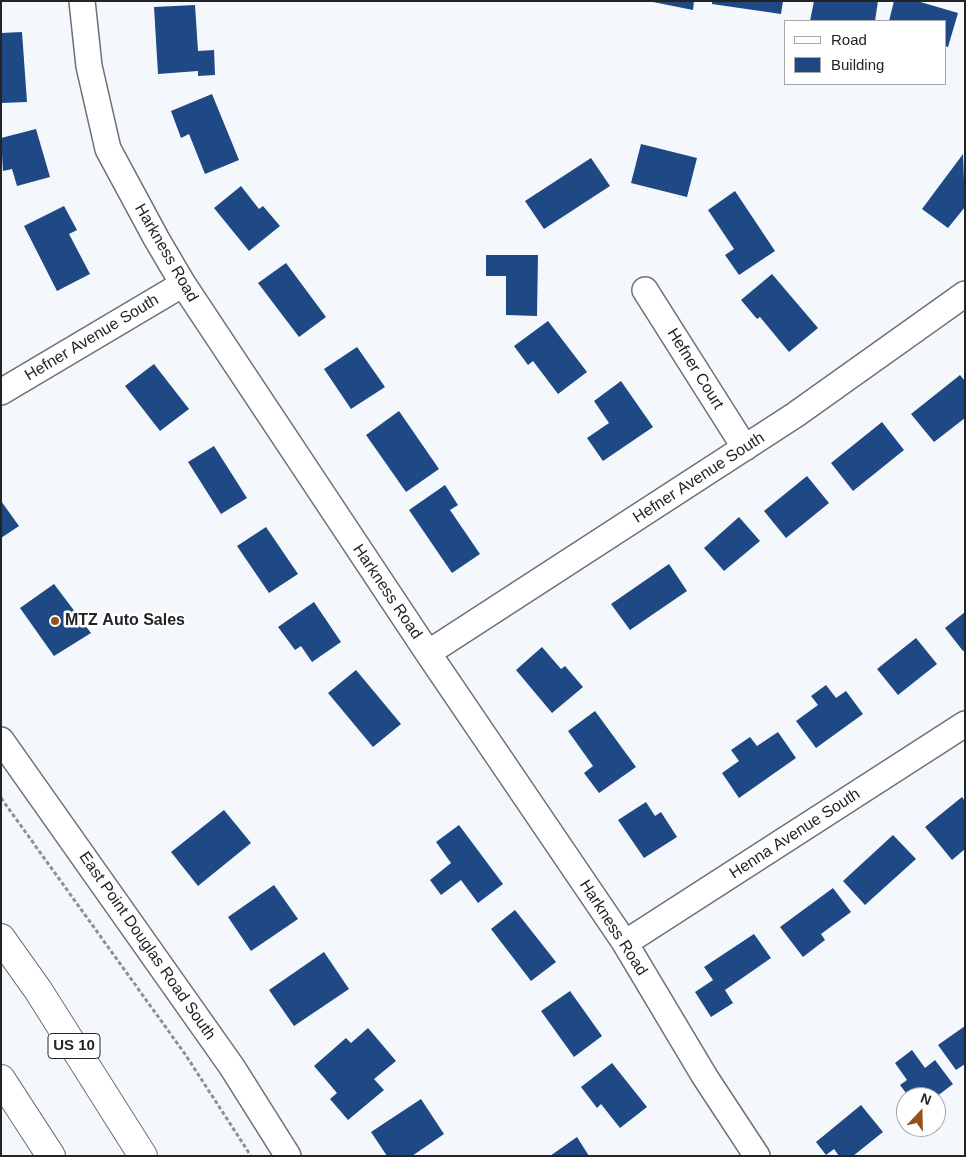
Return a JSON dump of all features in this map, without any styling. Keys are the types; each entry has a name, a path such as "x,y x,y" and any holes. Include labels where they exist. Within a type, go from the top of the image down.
{"highway":[{"name":"US 10","path":"1,938 38,990 143,1156"},
{"path":"1,1079 52,1156"}],"street":[{"name":"Harkness Road","path":"82,1 89,66 108,149 156,238 183,284 428,654 625,944 705,1076 757,1156"},
{"name":"Hefner Avenue South","path":"1,392 183,284"},
{"name":"Hefner Court","path":"645,290 745,448"},
{"name":"Hefner Avenue South","path":"428,654 795,416 965,294"},
{"name":"Henna Avenue South","path":"625,944 965,724"},
{"name":"East Point Douglas Road South","path":"1,740 232,1067 288,1156"}],"path":[{"path":"1,798 185,1054 251,1156"}],"building":[{"path":"648,1 694,1 693,10"},
{"path":"712,1 783,1 781,14 712,4"},
{"path":"814,1 878,1 875,20 810,20"},
{"path":"894,1 917,1 958,13 948,47 946,46 946,20 889,20"},
{"path":"195,5 198,51 214,50 215,75 198,76 198,71 158,74 154,7"},
{"path":"22,32 27,102 1,103 1,33"},
{"path":"212,94 239,160 205,174 189,134 181,138 171,111"},
{"path":"36,129 50,177 17,186 12,169 3,171 1,138"},
{"path":"641,144 697,158 687,197 631,183"},
{"path":"963,154 965,207 948,228 922,209"},
{"path":"591,158 610,186 544,229 525,201"},
{"path":"241,186 259,209 263,206 280,226 249,251 214,208"},
{"path":"735,191 775,251 739,275 725,255 734,249 708,210"},
{"path":"64,206 77,230 69,234 90,274 57,291 24,226"},
{"path":"486,255 538,255 537,316 506,315 506,276 486,276"},
{"path":"286,263 326,317 299,337 258,283"},
{"path":"772,274 818,328 789,352 760,317 757,319 741,300"},
{"path":"548,321 587,372 558,394 533,361 528,365 514,346"},
{"path":"357,347 385,387 351,409 324,369"},
{"path":"154,364 189,409 160,431 125,386"},
{"path":"960,375 965,381 965,418 934,442 911,414"},
{"path":"621,381 653,427 603,461 587,438 609,423 594,401"},
{"path":"399,411 439,469 406,492 366,435"},
{"path":"882,422 904,450 853,491 831,463"},
{"path":"214,446 247,498 221,514 188,462"},
{"path":"807,476 829,503 786,538 764,511"},
{"path":"445,485 458,505 450,510 480,554 452,573 409,510"},
{"path":"1,501 19,526 1,538"},
{"path":"739,517 760,541 724,571 704,548"},
{"path":"266,527 298,574 269,593 237,546"},
{"path":"669,564 687,591 630,630 611,604"},
{"name":"MTZ Auto Sales","path":"54,584 91,633 54,656 20,608"},
{"path":"314,602 341,642 312,662 301,646 295,650 278,627"},
{"path":"965,612 965,650 963,651 945,628"},
{"path":"916,638 937,664 898,695 877,669"},
{"path":"542,647 561,669 565,666 583,687 552,713 516,670"},
{"path":"356,670 401,724 373,747 328,693"},
{"path":"826,685 836,698 846,691 863,714 816,748 796,721 818,705 811,696"},
{"path":"595,711 636,767 599,793 584,773 593,766 568,731"},
{"path":"778,732 796,758 739,798 722,773 739,761 731,750 750,737 757,746"},
{"path":"962,797 965,801 965,849 952,860 925,827"},
{"path":"646,802 655,816 661,812 677,837 644,858 618,820"},
{"path":"224,810 251,843 198,886 171,852"},
{"path":"459,825 503,884 478,903 461,880 441,895 430,880 451,863 436,842"},
{"path":"893,835 916,859 865,905 843,881"},
{"path":"274,885 298,919 251,951 228,917"},
{"path":"833,888 851,912 821,934 825,940 803,957 780,927"},
{"path":"515,910 556,962 531,981 491,929"},
{"path":"754,934 771,958 725,990 733,1003 711,1017 695,992 713,980 704,967"},
{"path":"324,952 349,989 294,1026 269,990"},
{"path":"570,991 602,1036 574,1057 541,1011"},
{"path":"965,1026 965,1064 956,1070 938,1045"},
{"path":"368,1028 396,1061 374,1079 384,1090 348,1120 330,1099 337,1093 314,1066 346,1038 351,1043"},
{"path":"912,1050 925,1068 935,1060 953,1084 946,1089 946,1087 902,1087 900,1085 907,1080 895,1063"},
{"path":"612,1063 647,1107 620,1128 601,1104 597,1108 581,1087"},
{"path":"421,1099 444,1134 412,1156 387,1156 371,1132"},
{"path":"861,1105 883,1132 853,1156 839,1156 834,1149 826,1155 816,1142"},
{"path":"577,1137 589,1156 550,1156"}],"place":[{"name":"MTZ Auto Sales","path":"55,621"}]}
